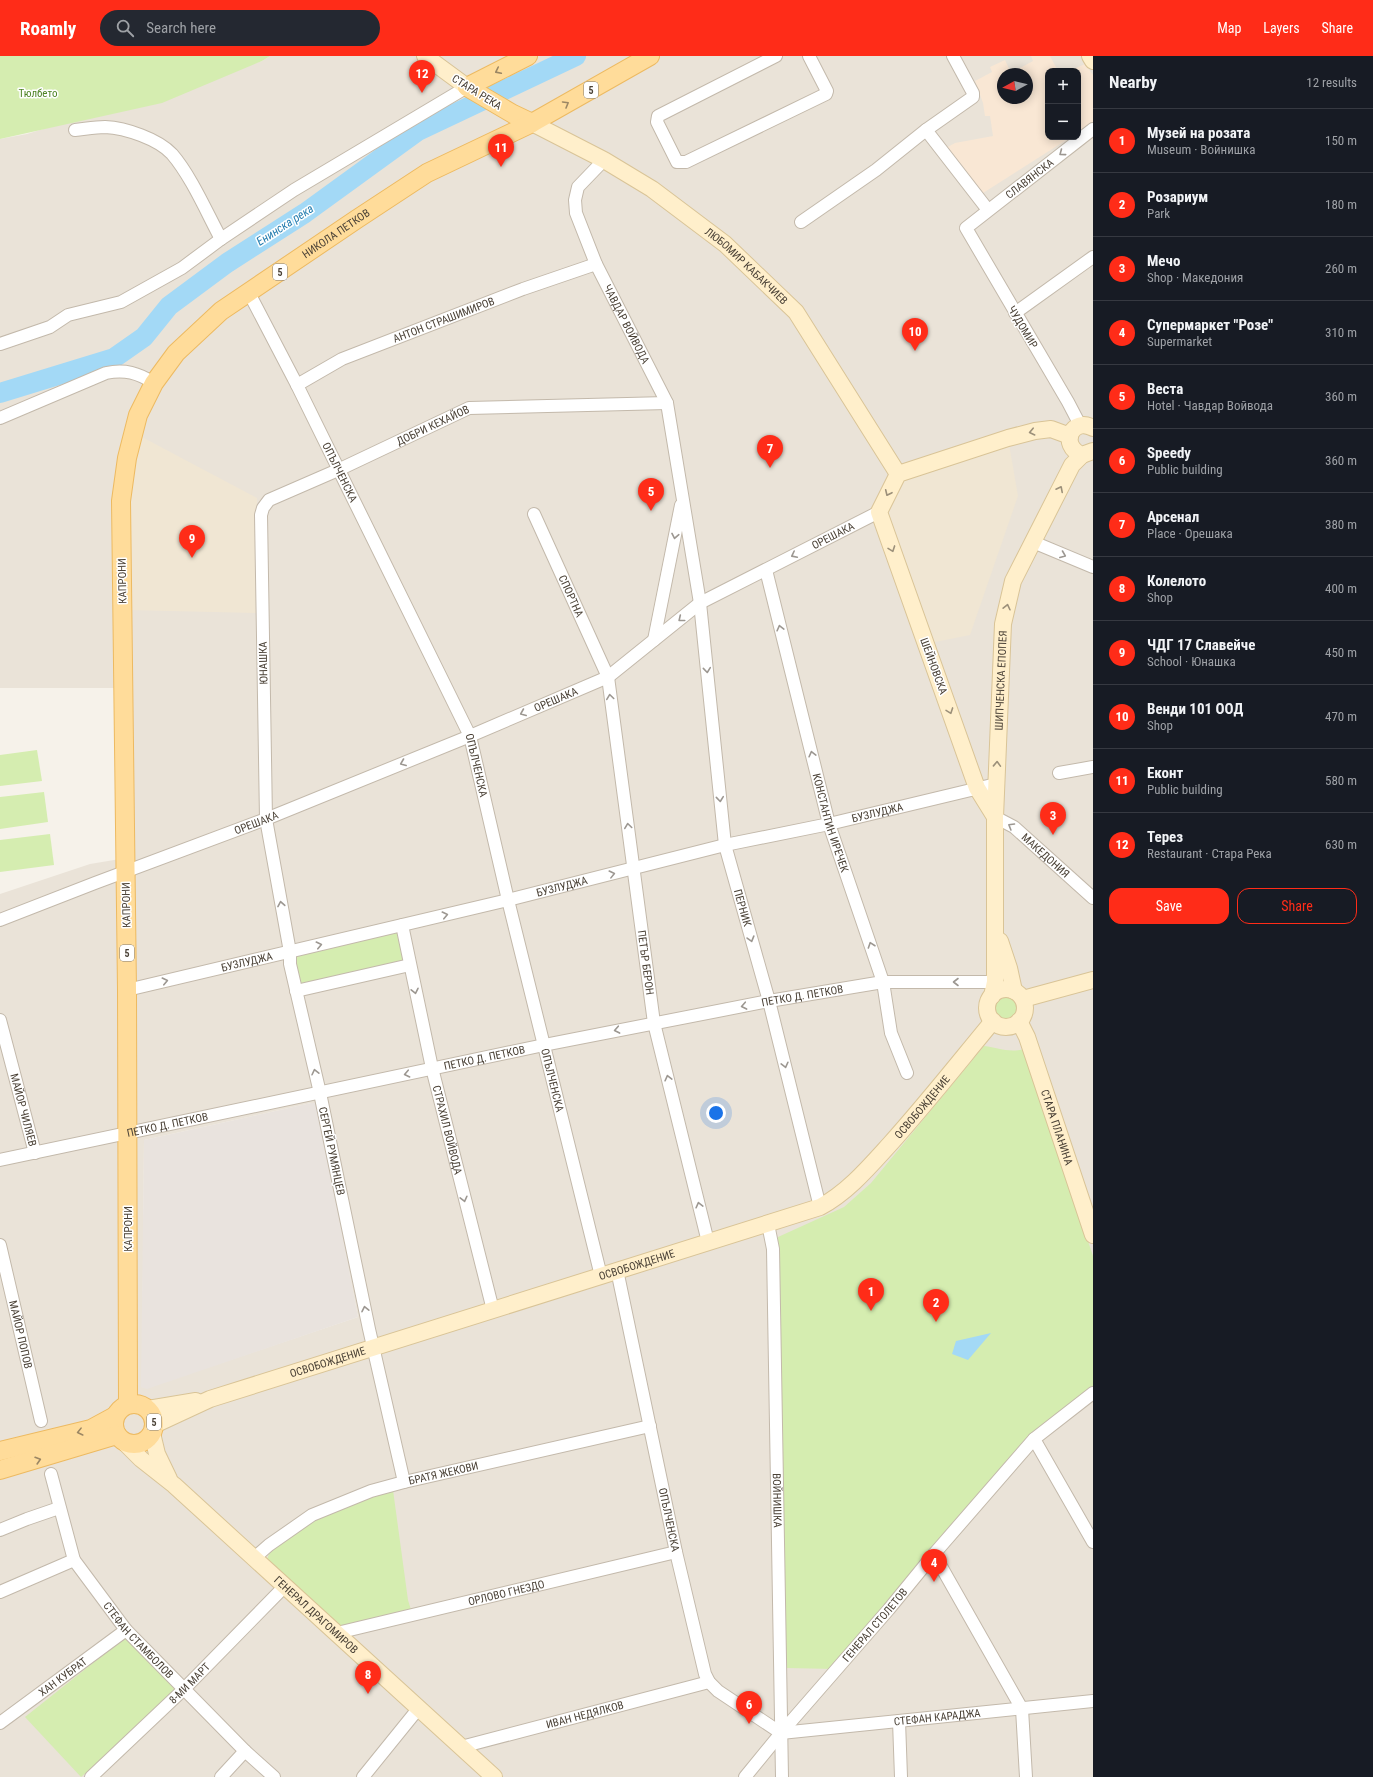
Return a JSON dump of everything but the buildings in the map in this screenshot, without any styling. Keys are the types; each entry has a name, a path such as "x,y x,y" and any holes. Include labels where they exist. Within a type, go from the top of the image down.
{"main road":[{"name":"СТАРА РЕКА","path":"425,56 472,89 513,114 532,123"},
{"path":"472,89 528,56"},
{"name":"НИКОЛА ПЕТКОВ","path":"121,501 127,458 138,416 154,383 176,353 221,311 428,173 532,123 650,56"},
{"path":"1090,56 1093,61"},
{"name":"ЛЮБОМИР КАБАКЧИЕВ","path":"532,123 604,160 652,189 725,244 796,312 898,474"},
{"path":"879,512 898,474 1008,438 1051,428 1081,430"},
{"path":"1081,430 1070,446 1073,450 1088,453"},
{"name":"ШИПЧЕНСКА ЕПОПЕЯ","path":"994,989 995,817 1003,624 1013,581 1032,542 1072,465 1088,453"},
{"name":"КАПРОНИ","path":"121,501 127,990 127,1134 122,1410"},
{"name":"ШЕЙНОВСКА","path":"879,512 977,788 995,817"},
{"name":"ШИПЧЕНСКА ЕПОПЕЯ","path":"994,926 1018,995"},
{"path":"1018,995 1025,1011 1019,1021 1009,1026 1003,1026 993,1021 988,1011 989,1000 994,989 1002,989 1018,995 1093,980"},
{"name":"ОСВОБОЖДЕНИЕ","path":"151,1423 210,1399 820,1207 843,1192 865,1172 924,1106 993,1021"},
{"name":"СТАРА ПЛАНИНА","path":"1019,1021 1027,1037 1093,1235"},
{"name":"5","path":"140,1404 151,1423 147,1440 140,1444 131,1444 120,1438 114,1426 122,1410 140,1404"},
{"path":"0,1451 91,1429 122,1410"},
{"name":"ГЕНЕРАЛ ДРАГОМИРОВ","path":"151,1423 161,1464 174,1485"},
{"name":"5","path":"0,1470 120,1438"},
{"name":"ГЕНЕРАЛ ДРАГОМИРОВ","path":"120,1438 141,1459 174,1485 253,1559 494,1777"}],"street":[{"path":"776,56 658,116 656,122 677,162 686,162 826,94 827,90 809,56"},
{"path":"801,222 876,170 926,130 973,97 973,93 953,56"},
{"path":"0,344 50,327 68,315 121,302 182,268 221,239 294,190 472,89"},
{"path":"75,130 106,127 129,131 144,136 171,154 187,178 221,239"},
{"name":"СЛАВЯНСКА","path":"966,228 1093,129"},
{"path":"926,130 988,210"},
{"name":"ЧАВДАР ВОЙВОДА","path":"604,160 578,187 575,200 576,213 596,264 667,403 700,603"},
{"name":"ЧУДОМИР","path":"966,228 1068,402 1081,430"},
{"path":"1015,313 1093,256"},
{"name":"АНТОН СТРАШИМИРОВ","path":"297,385 342,359 523,289 596,264"},
{"name":"ОПЪЛЧЕНСКА","path":"249,293 297,385 470,736 508,900 600,1276"},
{"path":"0,418 106,373 128,371 154,383"},
{"name":"ДОБРИ КЕХАЙОВ","path":"263,508 269,500 338,470 469,408 667,403"},
{"name":"ЧАВДАР ВОЙВОДА","path":"654,640 683,498"},
{"name":"ЮНАШКА","path":"263,508 261,515 266,819"},
{"name":"ОРЕШАКА","path":"0,920 266,819 470,736 608,677 700,603 879,512"},
{"name":"СПОРТНА","path":"534,514 608,677"},
{"path":"1032,542 1093,567"},
{"name":"КОНСТАНТИН ИРЕЧЕК","path":"766,570 829,824 883,982 892,1033 906,1073"},
{"name":"ПЕРНИК","path":"700,603 725,845 769,1001 820,1207"},
{"name":"ПЕТЪР БЕРОН","path":"608,677 654,1022 708,1242"},
{"path":"1059,773 1093,767"},
{"name":"БУЗЛУДЖА","path":"127,990 508,900 725,845 829,824 996,784"},
{"name":"МАКЕДОНИЯ","path":"995,817 1014,827 1093,898"},
{"name":"СЕРГЕЙ РУМЯНЦЕВ","path":"266,819 290,952 290,964 320,1093 404,1482"},
{"name":"СТРАХИЛ ВОЙВОДА","path":"402,925 432,1068 493,1310"},
{"path":"296,991 410,965"},
{"name":"ПЕТКО Д. ПЕТКОВ","path":"0,1160 654,1022 769,1001 883,982 994,989"},
{"name":"МАЙОР ЧИЛЯЕВ","path":"0,1020 35,1153"},
{"name":"ВОЙНИШКА","path":"768,1224 773,1249 782,1777"},
{"name":"МАЙОР ПОПОВ","path":"0,1245 41,1421"},
{"name":"ОПЪЛЧЕНСКА","path":"617,1270 676,1552 703,1666 709,1682 718,1691 781,1733"},
{"name":"ГЕНЕРАЛ СТОЛЕТОВ","path":"745,1777 781,1733 889,1609 934,1554 1034,1439 1093,1393"},
{"name":"БРАТЯ ЖЕКОВИ","path":"253,1559 312,1515 371,1491 404,1482 650,1426"},
{"path":"1034,1439 1093,1542"},
{"name":"СТЕФАН СТАМБОЛОВ","path":"51,1474 74,1560 126,1630 245,1751 274,1777"},
{"path":"0,1530 60,1508"},
{"name":"ОРЛОВО ГНЕЗДО","path":"336,1633 676,1552"},
{"path":"934,1554 1022,1709 1026,1777"},
{"path":"0,1592 74,1560"},
{"name":"8-МИ МАРТ","path":"91,1777 184,1689 284,1587"},
{"name":"ХАН КУБРАТ","path":"0,1723 126,1630"},
{"name":"ИВАН НЕДЯЛКОВ","path":"461,1747 709,1682"},
{"name":"СТЕФАН КАРАДЖА","path":"781,1733 1093,1701"},
{"path":"363,1777 418,1709"},
{"path":"899,1721 901,1777"},
{"path":"221,1777 245,1751"}],"shaded area":[{"path":"270,56 1093,56 1093,1777 0,1777 0,894 90,864 120,859 117,688 0,688 0,139 27,134 262,61","holes":["315,1103 358,1317 147,1388 142,1387 144,1140"]},
{"path":"1031,56 1050,56 1056,68 1045,68 1045,140 1066,140 983,193 944,149 955,143 993,136 990,116 985,116 983,103 975,81 992,72 990,67 1005,60 1009,68 997,68 997,104 1033,104 1033,68 1020,68 1033,61"},
{"path":"1085,64 1093,75 1093,123 1081,130 1081,68 1076,68"},
{"path":"140,436 257,498 258,613 127,610 127,505"},
{"path":"1008,438 1018,496 970,635 925,644 879,512 898,474"},
{"path":"315,1103 317,1106 358,1317 147,1389 141,1387 144,1140"}],"green space":[{"name":"Тюлбето","path":"0,56 270,56 262,61 162,103 0,139"},
{"path":"37,750 42,781 0,786 0,755"},
{"path":"44,792 48,822 0,829 0,797"},
{"path":"50,834 54,865 0,872 0,840"},
{"path":"396,929 404,963 302,987 294,954"},
{"path":"1006,997 1014,1000 1017,1008 1014,1016 1006,1019 998,1016 995,1008 998,1000"},
{"path":"984,1046 1009,1050 1024,1049 1093,1256 1093,1387 1034,1439 836,1669 786,1668 778,1237 844,1207 871,1183"},
{"path":"393,1490 408,1600 412,1613 342,1628 267,1559 272,1547 315,1518 372,1495"},
{"path":"127,1636 180,1691 81,1777 25,1717"}],"water":[{"path":"991,1333 968,1360 952,1354 956,1341"}],"waterway":[{"name":"Енинска река","path":"0,393 114,358 144,337 169,306 227,263 305,213 418,131 576,56"}],"place":[{"name":"Терез","path":"422,93"},
{"name":"Еконт","path":"501,167"},
{"name":"Венди 101 ООД","path":"915,351"},
{"name":"Арсенал","path":"770,468"},
{"name":"Веста","path":"651,511"},
{"name":"ЧДГ 17 Славейче","path":"192,558"},
{"name":"Мечо","path":"1053,835"},
{"name":"Музей на розата","path":"871,1311"},
{"name":"Розариум","path":"936,1322"},
{"name":"Супермаркет \"Розе\"","path":"934,1582"},
{"name":"Колелото","path":"368,1694"},
{"name":"Speedy","path":"749,1724"}]}
